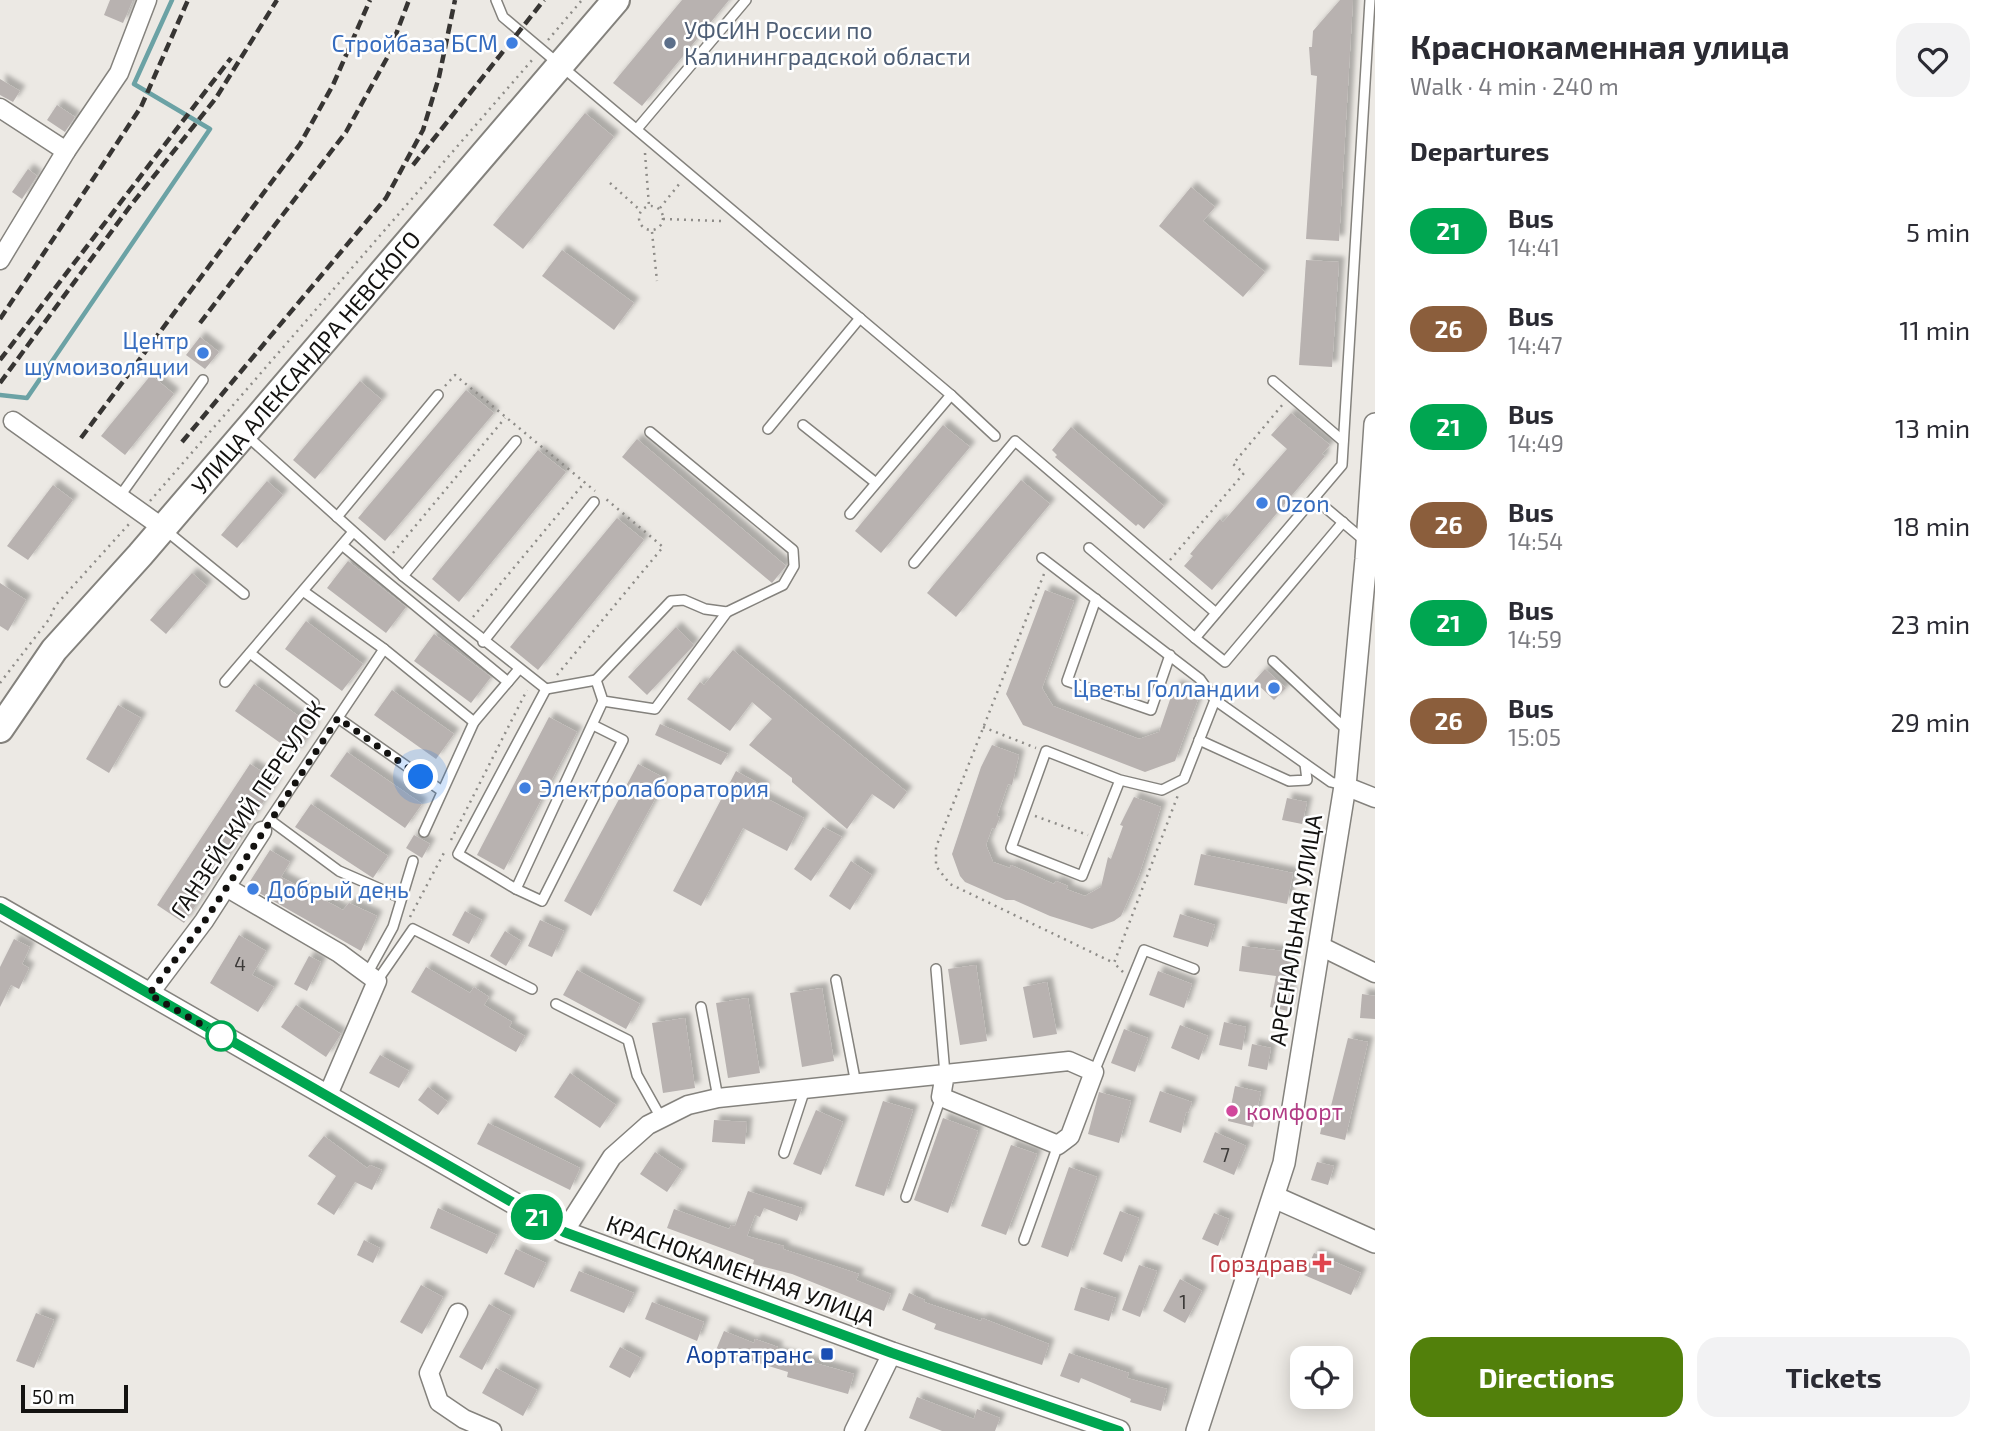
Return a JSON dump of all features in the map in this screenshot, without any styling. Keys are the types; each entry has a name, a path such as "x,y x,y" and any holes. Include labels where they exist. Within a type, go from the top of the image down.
{"main road":[{"path":"0,702 46,641 152,520 301,340 400,232 597,0"},
{"name":"УЛИЦА АЛЕКСАНДРА НЕВСКОГО","path":"0,729 54,650 152,520 243,433 550,56 616,0"}],"street":[{"path":"0,260 66,151 120,73 147,0"},
{"path":"0,108 66,151"},
{"path":"13,421 152,520"},
{"name":"АРСЕНАЛЬНАЯ УЛИЦА","path":"1197,1431 1284,1163 1345,786 1369,553 1375,424"},
{"path":"1345,786 1375,798"},
{"name":"ГАНЗЕЙСКИЙ ПЕРЕУЛОК","path":"149,994 226,887 266,825"},
{"path":"226,887 338,953 372,977 327,1097"},
{"name":"КРАСНОКАМЕННАЯ УЛИЦА","path":"1,911 564,1232 892,1353 1119,1431"},
{"path":"1320,946 1375,973"},
{"path":"564,1232 612,1157 660,1116 688,1105 718,1098 1069,1060 1094,1072 1070,1136 1058,1145 941,1097 944,1074"},
{"path":"1274,1196 1375,1242"},
{"path":"458,1313 429,1373 439,1402 464,1419 492,1431"},
{"path":"854,1431 892,1353"}],"lane":[{"path":"496,0 503,17 951,395 995,436"},
{"path":"637,129 746,0"},
{"path":"1195,638 1342,465 1370,0"},
{"path":"768,429 860,318"},
{"path":"120,496 203,380"},
{"path":"1273,381 1343,441"},
{"path":"337,517 438,395"},
{"path":"850,514 951,395"},
{"path":"803,425 876,483"},
{"path":"603,701 655,709 727,612 783,585 794,566 793,550 650,432"},
{"path":"243,433 403,576 483,642 546,689"},
{"path":"403,576 516,441"},
{"path":"914,563 1015,441 1216,613"},
{"path":"1314,498 1343,522 1369,553"},
{"path":"483,642 594,502"},
{"path":"152,520 244,594"},
{"path":"1089,548 1225,662 1343,522"},
{"path":"225,682 353,532"},
{"path":"342,545 508,682"},
{"path":"1046,560 1200,679 1216,700 1331,782 1345,786"},
{"path":"303,591 384,649 474,722"},
{"path":"1096,599 1067,681 1151,710 1170,655"},
{"path":"546,689 596,680 671,601 684,600 705,609 727,612"},
{"name":"ГАНЗЕЙСКИЙ ПЕРЕУЛОК","path":"266,825 384,649"},
{"path":"250,653 314,703"},
{"path":"1273,661 1351,733"},
{"path":"424,832 474,722 519,669"},
{"path":"516,889 603,701 596,680"},
{"path":"546,689 458,854 516,889 542,901 623,740 593,725"},
{"path":"1120,780 1082,876 1011,848 1046,751 1120,780 1162,790 1184,779 1216,700"},
{"path":"338,718 442,791"},
{"path":"1199,740 1289,782 1307,780 1305,764"},
{"path":"266,825 340,872 401,898"},
{"path":"372,977 393,927 413,861"},
{"path":"372,977 413,929 532,989"},
{"path":"1094,1072 1144,950 1194,969"},
{"path":"936,969 944,1074"},
{"path":"836,980 856,1084"},
{"path":"556,1004 628,1040 637,1075 660,1116"},
{"path":"701,1007 718,1098"},
{"path":"784,1153 805,1089"},
{"path":"906,1197 941,1097"},
{"path":"1024,1240 1058,1145"}],"path":[{"path":"0,683 50,618 55,606 152,520 550,56 582,0"},
{"path":"645,153 649,206"},
{"path":"610,183 641,211 641,225 652,231"},
{"path":"659,209 680,183"},
{"path":"641,211 649,206 659,209"},
{"path":"652,231 660,227 663,219 659,209"},
{"path":"663,219 722,221"},
{"path":"652,231 657,281"},
{"path":"1164,568 1244,473 1233,464 1286,401"},
{"path":"386,561 506,417"},
{"path":"465,627 584,482"},
{"path":"1046,560 936,847 935,859 940,874 950,884 1114,963 1130,983"},
{"path":"413,929 406,925 533,678"},
{"path":"984,727 1046,751"},
{"path":"1114,963 1184,779"},
{"path":"1025,812 1097,838"}],"building":[{"path":"110,0 133,0 123,23 104,15"},
{"name":"УФСИН России по Калининградской области","path":"682,0 729,0 642,106 613,83"},
{"path":"1340,0 1353,0 1339,241 1306,239 1317,76 1311,75 1309,47 1312,47 1313,31"},
{"path":"0,79 20,91 13,102 0,95"},
{"path":"57,105 75,117 65,132 47,120"},
{"path":"585,113 614,137 523,249 493,225"},
{"path":"28,169 37,176 22,199 12,192"},
{"path":"1191,187 1215,207 1203,221 1265,272 1243,297 1159,226"},
{"path":"562,250 634,303 614,330 542,276"},
{"path":"1306,260 1339,262 1332,367 1299,365"},
{"name":"Центр шумоизоляции","path":"200,337 219,352 205,369 186,355"},
{"path":"151,375 174,394 125,455 101,436"},
{"path":"360,381 382,400 315,479 293,460"},
{"path":"466,390 494,413 385,541 358,518"},
{"path":"1291,413 1330,445 1322,454 1325,456 1212,590 1184,566 1193,556 1190,554 1220,519 1223,522 1287,449 1271,435"},
{"path":"943,425 970,447 881,553 855,531"},
{"path":"1071,427 1164,506 1144,529 1138,524 1136,526 1055,457 1057,455 1052,450"},
{"path":"637,439 786,566 772,583 622,457"},
{"path":"538,450 566,472 459,602 432,579"},
{"path":"1021,480 1050,504 956,617 927,593"},
{"path":"267,481 283,495 237,548 221,535"},
{"path":"53,485 73,500 28,560 7,546"},
{"path":"617,518 644,540 538,670 510,647"},
{"path":"348,561 406,607 386,633 327,588"},
{"path":"192,573 207,586 166,634 150,620"},
{"path":"0,583 26,600 8,631 0,626"},
{"path":"1045,590 1074,601 1042,688 1053,706 1139,739 1159,732 1175,685 1200,694 1175,761 1145,772 1023,725 1006,694"},
{"path":"306,621 363,664 342,691 285,649"},
{"path":"676,627 694,645 647,695 628,677"},
{"path":"434,634 491,677 471,703 414,661"},
{"path":"733,650 907,792 894,809 872,794 847,829 792,782 792,778 749,745 772,719 752,702 730,731 687,699 700,682 704,685"},
{"path":"1265,669 1286,688 1274,700 1254,681"},
{"path":"254,684 314,727 296,754 235,711"},
{"path":"392,690 454,734 436,759 374,715"},
{"path":"118,705 141,718 109,773 86,759"},
{"path":"549,717 577,732 504,870 477,855"},
{"path":"660,724 728,754 721,765 655,735"},
{"path":"992,745 1019,755 1012,785 1008,784 997,816 1000,817 995,829 992,828 986,845 993,862 1010,868 1011,865 1054,884 1056,881 1068,886 1066,889 1085,896 1101,887 1108,857 1111,859 1123,826 1120,825 1134,797 1161,807 1139,875 1121,916 1092,929 1050,916 1014,900 1006,900 965,882 960,876 952,854 981,767"},
{"path":"347,752 422,804 405,828 330,776"},
{"path":"250,764 277,781 184,923 157,905"},
{"path":"638,764 666,779 591,916 564,901"},
{"path":"736,771 765,787 760,795 804,818 787,851 743,828 701,906 673,891"},
{"path":"1287,798 1307,802 1302,824 1282,820"},
{"path":"311,804 388,856 373,878 295,827"},
{"path":"823,827 842,837 811,881 794,869"},
{"path":"414,835 430,844 422,858 406,848"},
{"path":"270,850 290,862 281,877 343,910 349,903 377,916 361,951 247,886"},
{"path":"1201,854 1293,873 1287,904 1194,885"},
{"path":"851,861 872,875 850,910 829,896"},
{"path":"465,911 482,920 469,944 452,935"},
{"path":"1180,914 1215,925 1208,947 1173,937"},
{"path":"540,920 564,931 552,957 528,946"},
{"path":"505,931 521,941 506,966 490,956"},
{"path":"239,935 266,951 252,975 274,987 258,1012 210,983"},
{"path":"14,939 30,947 22,964 29,968 19,989 11,985 0,1007 0,967"},
{"path":"1242,946 1291,952 1286,990 1291,991 1288,1011 1270,1007 1276,976 1239,971"},
{"path":"309,956 321,962 307,991 294,984"},
{"path":"976,965 987,1041 960,1045 948,969"},
{"path":"426,967 470,993 474,987 489,997 484,1005 512,1022 509,1027 525,1036 516,1052 411,992"},
{"path":"577,970 640,1004 626,1029 563,995"},
{"path":"1158,971 1192,984 1184,1008 1149,995"},
{"path":"1047,982 1057,1034 1033,1038 1023,987"},
{"path":"822,988 834,1061 802,1067 790,993"},
{"path":"1362,994 1375,996 1375,1019 1360,1018"},
{"path":"748,998 760,1073 728,1078 716,1003"},
{"path":"296,1005 341,1034 326,1057 281,1027"},
{"path":"685,1018 695,1088 663,1093 652,1023"},
{"path":"1224,1022 1246,1027 1242,1050 1219,1045"},
{"path":"1180,1025 1208,1036 1199,1060 1171,1048"},
{"path":"1124,1029 1148,1038 1135,1072 1111,1063"},
{"path":"1348,1038 1368,1042 1345,1140 1320,1134 1325,1113 1329,1114"},
{"path":"1252,1044 1271,1048 1267,1070 1248,1066"},
{"path":"380,1055 409,1071 399,1088 369,1073"},
{"path":"570,1073 616,1105 600,1128 554,1097"},
{"path":"1235,1086 1261,1092 1253,1127 1228,1121"},
{"path":"428,1087 448,1102 438,1115 418,1100"},
{"path":"1160,1091 1192,1102 1188,1113 1186,1112 1181,1133 1149,1122"},
{"path":"1099,1092 1131,1101 1119,1143 1088,1134"},
{"path":"883,1101 913,1110 884,1196 855,1186"},
{"path":"816,1110 843,1122 821,1175 793,1164"},
{"path":"943,1118 978,1131 948,1213 914,1200"},
{"path":"714,1120 747,1122 745,1144 712,1142"},
{"path":"488,1123 580,1168 570,1190 477,1144"},
{"path":"1215,1132 1246,1146 1234,1175 1203,1162"},
{"path":"324,1136 367,1168 370,1165 382,1170 372,1190 355,1182 334,1215 317,1204 336,1176 308,1156"},
{"path":"1011,1145 1037,1154 1006,1235 981,1226"},
{"path":"655,1152 682,1170 667,1192 640,1174"},
{"path":"1317,1162 1334,1166 1328,1185 1311,1180"},
{"path":"1069,1167 1097,1177 1068,1257 1041,1247"},
{"path":"748,1191 802,1208 797,1221 764,1208 760,1217 755,1215 747,1236 784,1246 783,1249 859,1274 856,1280 891,1294 884,1311 792,1274 753,1264 754,1260 667,1228 674,1209 729,1229 731,1225 735,1226"},
{"path":"438,1208 497,1235 487,1254 430,1228"},
{"path":"1120,1211 1139,1218 1122,1262 1103,1254"},
{"path":"1214,1213 1229,1219 1218,1246 1202,1239"},
{"path":"364,1240 380,1248 373,1263 357,1255"},
{"path":"516,1249 546,1263 534,1288 504,1274"},
{"path":"1314,1253 1361,1273 1351,1295 1304,1275"},
{"path":"1139,1265 1157,1271 1140,1317 1122,1310"},
{"path":"579,1271 634,1293 624,1313 570,1291"},
{"path":"1180,1279 1202,1291 1185,1323 1163,1311"},
{"path":"421,1285 443,1297 422,1334 400,1322"},
{"path":"1081,1287 1116,1298 1109,1321 1074,1310"},
{"path":"909,1293 925,1300 924,1302 981,1321 982,1318 1049,1344 1042,1365 934,1329 936,1324 902,1310"},
{"path":"652,1302 704,1322 697,1341 645,1319"},
{"path":"489,1304 511,1316 482,1370 459,1357"},
{"path":"36,1313 54,1320 34,1368 16,1361"},
{"path":"724,1331 754,1343 755,1339 778,1347 776,1352 854,1374 848,1394 787,1377 788,1372 716,1350"},
{"path":"620,1347 641,1358 630,1378 609,1367"},
{"path":"1069,1353 1129,1373 1127,1378 1167,1389 1161,1411 1130,1402 1131,1399 1081,1378 1079,1383 1060,1376"},
{"path":"496,1368 537,1390 523,1416 482,1393"},
{"path":"917,1397 974,1419 977,1409 1000,1418 995,1431 942,1431 909,1418"}],"waterway":[{"path":"0,395 27,398 210,129 134,84 172,0"}],"railway":[{"path":"0,319 141,107 188,0"},
{"path":"0,383 131,205 216,98 277,0"},
{"path":"81,438 300,144 333,85 370,0"},
{"path":"200,323 346,132 387,58 409,0"},
{"path":"182,442 386,198 423,130 439,77 455,0"},
{"path":"413,165 544,0"},
{"path":"0,360 231,58"}],"bus line":[{"name":"21","path":"0,908 564,1232 892,1353 1119,1431"}],"place":[{"name":"Стройбаза БСМ","path":"512,43"},
{"name":"УФСИН России по Калининградской области","path":"670,43"},
{"name":"Центр шумоизоляции","path":"203,353"},
{"name":"Ozon","path":"1262,503"},
{"name":"Цветы Голландии","path":"1274,688"},
{"name":"Электролаборатория","path":"525,788"},
{"name":"Добрый день","path":"253,889"},
{"name":"комфорт","path":"1232,1111"},
{"name":"Горздрав","path":"1322,1263"},
{"name":"Аортатранс","path":"827,1354"}],"route":[{"path":"221,1036 149,994 204,922 338,718 421,777"}]}
